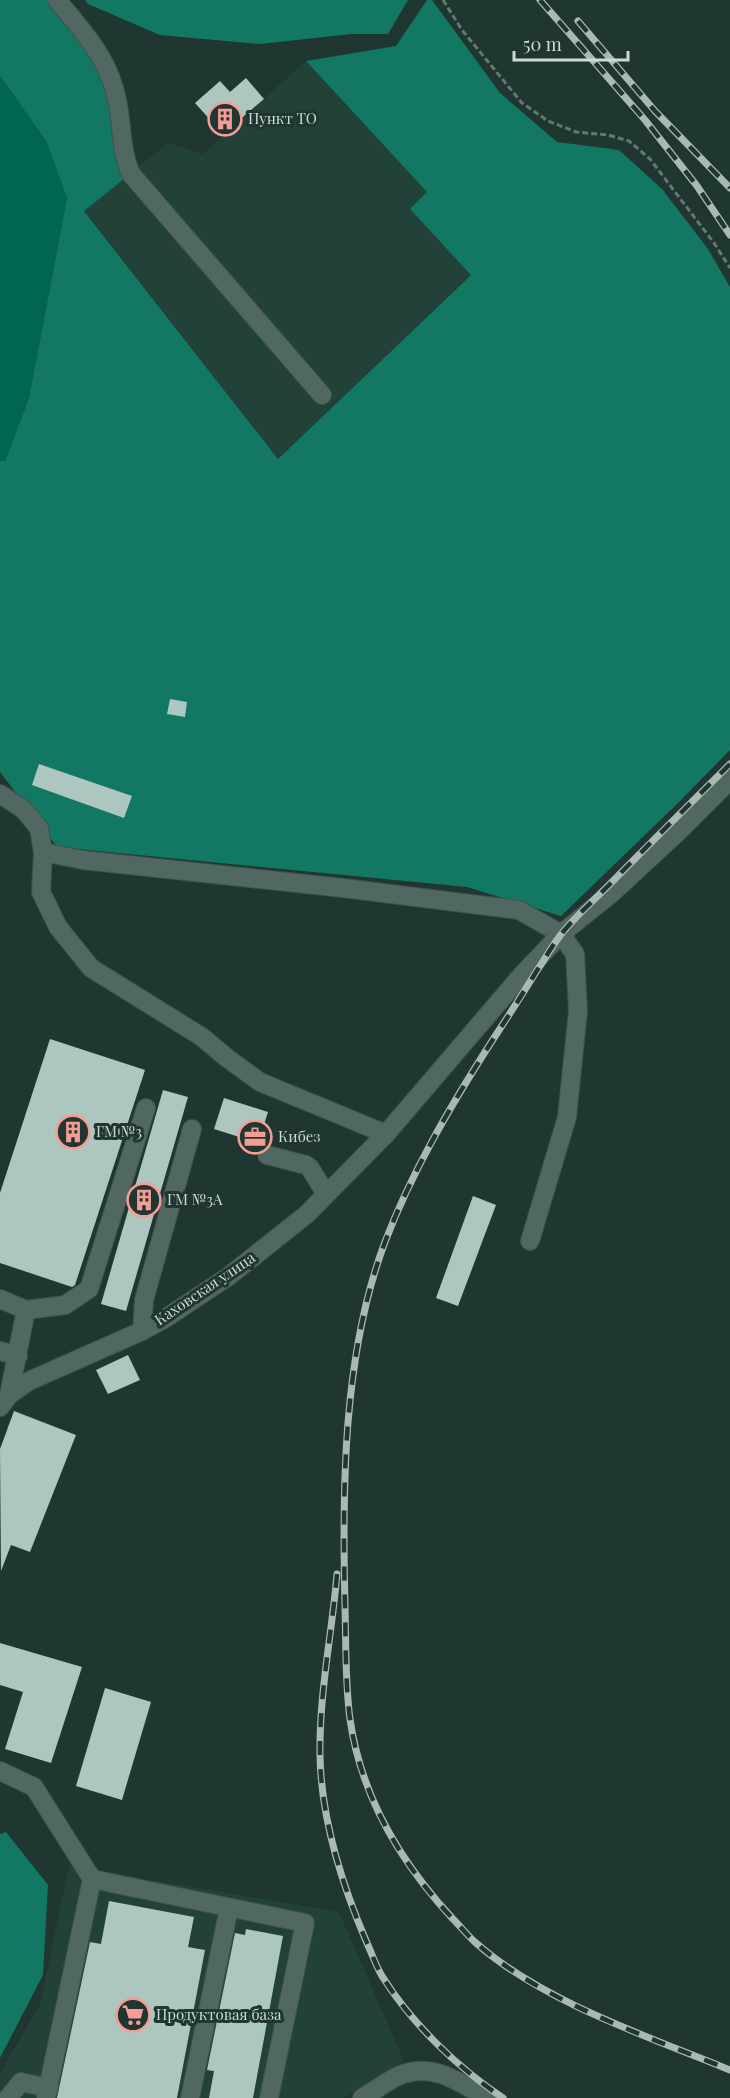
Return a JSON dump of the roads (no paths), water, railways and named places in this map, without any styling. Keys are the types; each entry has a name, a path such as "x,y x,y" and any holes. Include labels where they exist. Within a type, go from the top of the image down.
{"street":[{"path":"57,0 100,52 115,89 125,161 131,174 322,395"},
{"name":"Каховская улица","path":"4,1401 29,1381 166,1318 229,1276 307,1214 386,1134 521,976 561,934 612,893 730,780"},
{"path":"0,794 23,809 39,828 43,852 40,892 58,927 91,968 202,1037 227,1059 260,1082 386,1134"},
{"path":"43,852 83,860 343,888 519,910 561,934 575,954 578,1011 567,1117 530,1241"},
{"path":"0,1299 26,1311 65,1305 89,1289 146,1108"},
{"path":"142,1331 144,1300 192,1129"},
{"path":"267,1155 306,1165 326,1194"},
{"path":"4,1401 9,1353 26,1311"},
{"path":"0,1771 34,1787 92,1879 48,2093 21,2082 8,2098"},
{"path":"92,1879 305,1923 269,2098"},
{"path":"190,2098 229,1908"},
{"path":"362,2098 403,2074 424,2071 447,2075 487,2098"}],"railway":[{"path":"540,0 645,120 697,186 730,235"},
{"path":"578,21 655,111 730,188"},
{"path":"730,764 559,937 462,1089 420,1164 385,1242 371,1285 361,1329 348,1421 344,1515 346,1677 350,1719 363,1775 400,1852 434,1898 453,1919 473,1940 503,1964 532,1983 597,2016 730,2070"},
{"path":"337,1574 324,1686 320,1755 324,1803 341,1875 376,1964 394,1994 436,2043 469,2073 503,2098"}],"place":[{"name":"Пункт ТО","path":"225,119"},
{"name":"ГМ №3","path":"73,1132"},
{"name":"Кибез","path":"255,1137"},
{"name":"ГМ №3А","path":"144,1200"},
{"name":"Продуктовая база","path":"133,2015"}]}
